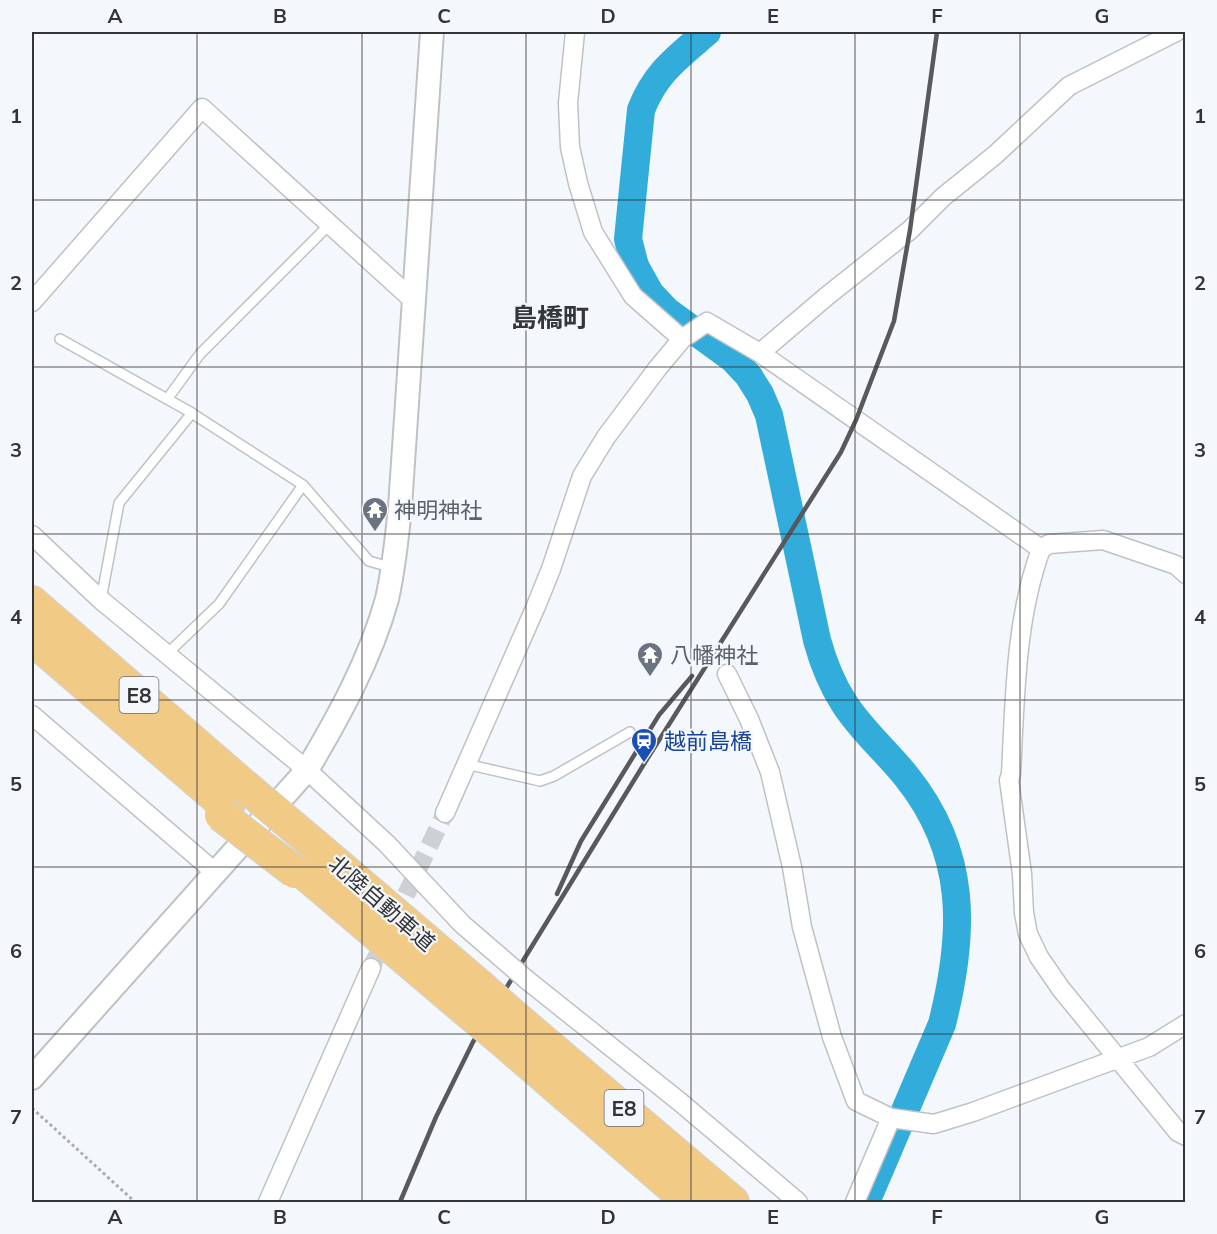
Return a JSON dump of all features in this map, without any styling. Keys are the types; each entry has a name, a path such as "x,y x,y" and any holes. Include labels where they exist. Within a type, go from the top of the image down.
{"highway":[{"name":"北陸自動車道","path":"32,602 232,804"},
{"name":"北陸自動車道","path":"32,639 506,1026 733,1203"},
{"path":"32,667 232,804"},
{"name":"北陸自動車道","path":"303,862 367,927 472,997"},
{"name":"北陸自動車道","path":"506,1026 689,1203"}],"street":[{"path":"32,1077 308,770 341,713 374,640 393,568 400,507 432,32"},
{"path":"575,32 568,103 570,147 593,232 633,296 690,333"},
{"path":"760,353 910,230 943,197 995,156 1068,86 1176,32"},
{"path":"1182,32 1185,35"},
{"path":"32,302 202,108 413,300"},
{"path":"445,813 540,597 582,476 606,437 690,333 707,321 760,353 1041,549"},
{"path":"32,535 101,600 308,770 387,844 462,924 527,980 680,1102 798,1203"},
{"path":"1185,574 1176,565 1103,540 1049,544 1041,549 1034,567 1018,647 1009,780 1022,874 1024,913 1028,934 1039,957 1061,989 1117,1059 1178,1131 1185,1136"},
{"path":"727,674 749,719 770,772 792,867 802,927 832,1037 856,1101 899,1120 934,1124 973,1112 1149,1047 1185,1024"},
{"path":"32,715 216,873"},
{"path":"268,1203 371,968"},
{"path":"855,1203 899,1120"}],"lane":[{"path":"168,398 200,354 329,225"},
{"path":"60,339 168,398 303,485 369,561 393,568"},
{"path":"101,600 119,503 192,413"},
{"path":"167,654 219,604 303,485"},
{"path":"466,764 540,781 554,776 630,732"}],"path":[{"path":"32,1108 135,1203"}],"waterway":[{"path":"707,32 660,76 641,110 628,239 635,266 650,293 667,311 733,359 748,375 760,394 769,415 817,640 825,664 835,688 851,713 906,776 926,805 941,834 951,864 956,895 955,958 942,1024 866,1202"}],"tunnel":[{"path":"371,968 445,813"}],"railway":[{"path":"400,1202 436,1117 473,1042 644,764 841,452 856,420 894,321 910,230 937,32"},
{"path":"557,894 581,841 659,715 692,676"}],"place":[{"name":"神明神社","path":"375,533"},
{"name":"八幡神社","path":"650,678"},
{"name":"越前島橋","path":"644,764"}],"district":[{"name":"島橋町","path":"550,317"}]}
